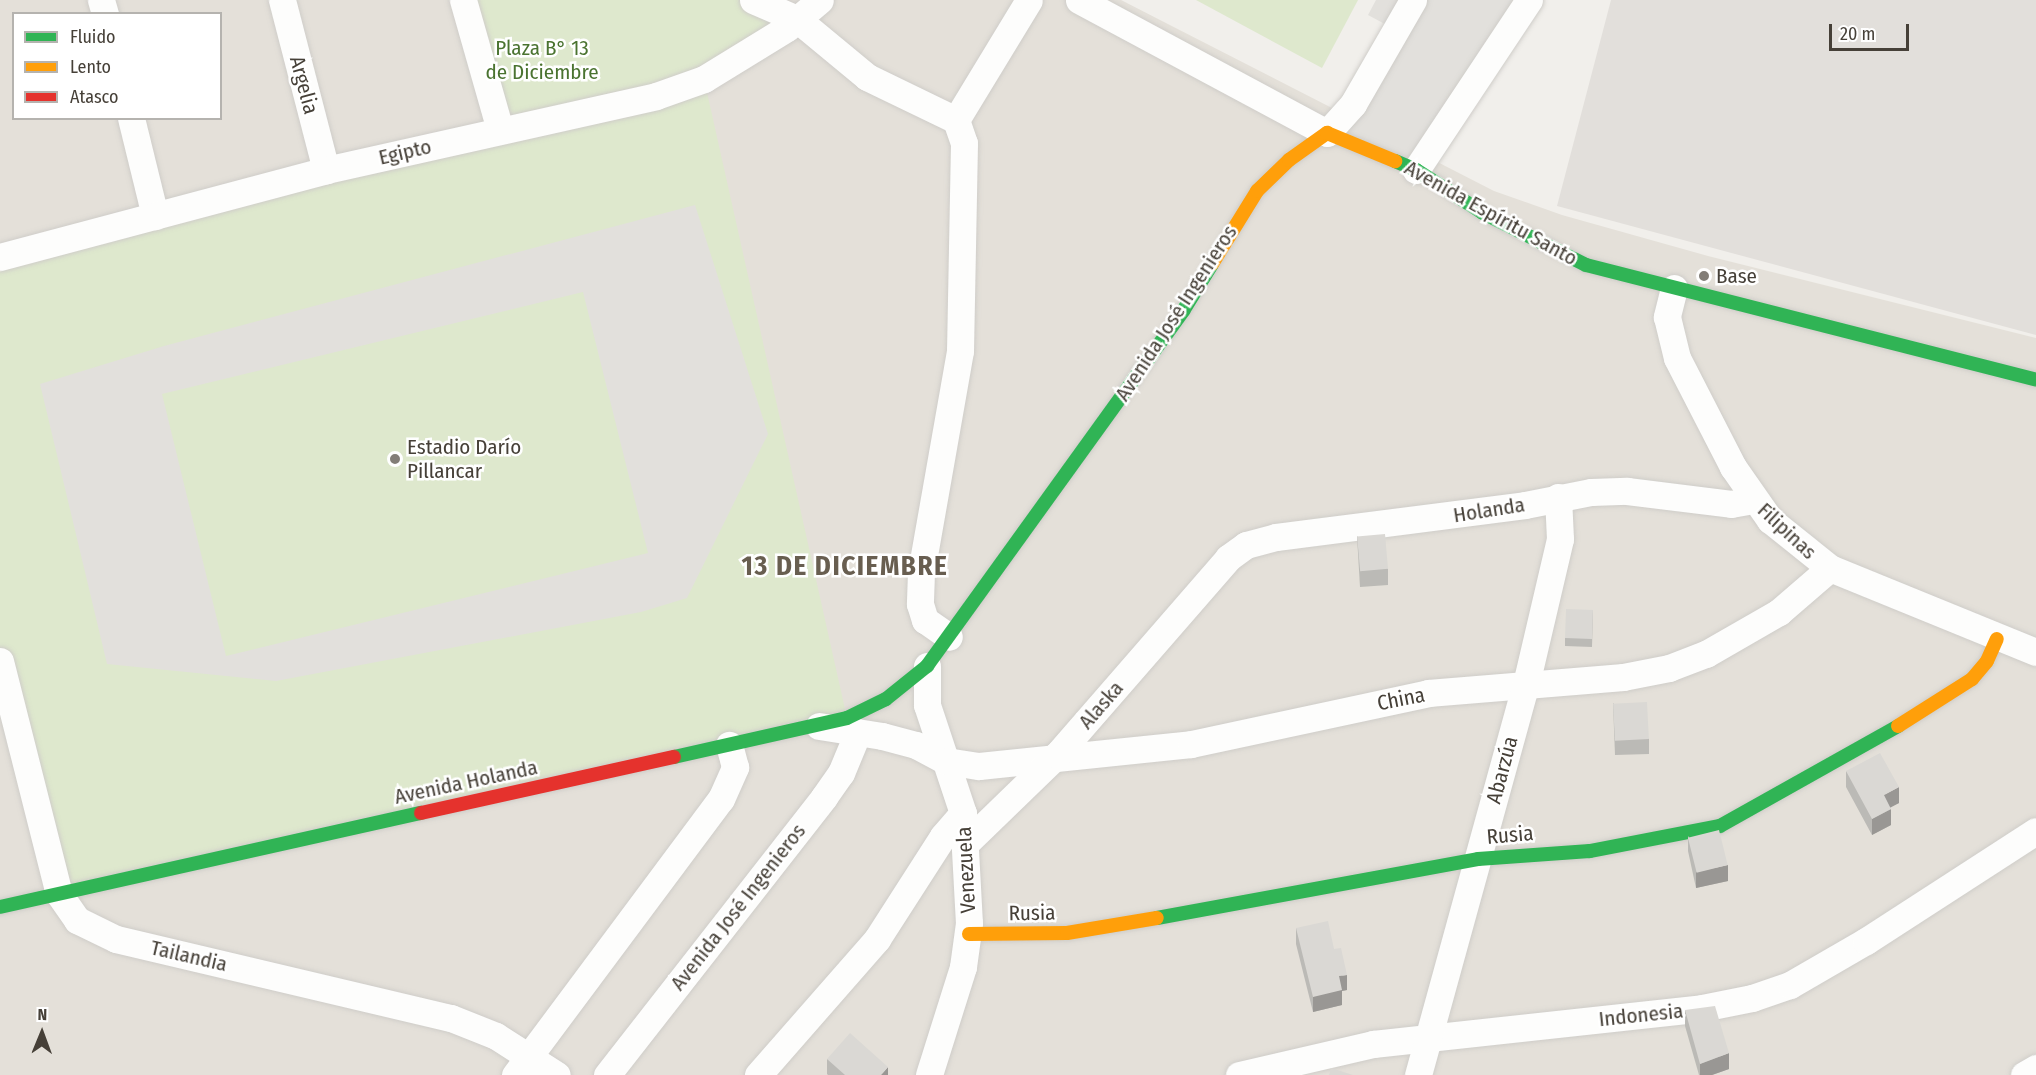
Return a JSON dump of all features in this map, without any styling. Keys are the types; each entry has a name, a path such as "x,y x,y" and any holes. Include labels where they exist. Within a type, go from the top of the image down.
{"street":[{"name":"Argelia","path":"282,0 326,170"},
{"path":"463,0 500,130"},
{"path":"753,0 797,19 867,77 956,120 964,143 960,351 921,572 920,604 925,620 949,637"},
{"path":"797,19 820,0"},
{"path":"956,120 1029,0"},
{"name":"Avenida Espíritu Santo","path":"1078,0 1327,133 1416,170 1543,245 1586,265 2036,380"},
{"name":"Avenida José Ingenieros","path":"927,666 1183,311 1257,191 1289,160 1327,133 1353,104 1413,0"},
{"path":"1416,170 1529,0"},
{"name":"Egipto","path":"0,257 326,170 656,96 704,79 797,19"},
{"path":"131,120 154,216"},
{"name":"Filipinas","path":"1674,288 1668,332 1691,390 1754,500 1787,535 1830,568 1996,639 2036,652"},
{"name":"Holanda","path":"1228,558 1246,544 1276,537 1514,507 1558,496 1627,491 1712,503 1754,500"},
{"name":"Abarzúa","path":"1418,1075 1526,684 1560,538 1558,496"},
{"name":"Alaska","path":"965,844 1057,755 1228,558"},
{"name":"China","path":"814,726 858,732 916,745 946,760 979,766 1057,755 1191,744 1428,693 1623,677 1669,668 1706,654 1779,612 1811,588 1830,568"},
{"name":"Rusia","path":"969,934 1067,933 1358,884 1478,859 1590,851 1720,826 1945,699 1972,679 1987,661 1996,639"},
{"name":"Tailandia","path":"0,661 59,894 77,920 116,939 451,1018 522,1065 557,1075"},
{"name":"Avenida Holanda","path":"0,907 847,718 886,699 927,666"},
{"name":"Venezuela","path":"927,666 927,705 963,813 969,934 963,968 929,1075"},
{"name":"Avenida José Ingenieros","path":"607,1075 824,797 841,773 858,732"},
{"path":"522,1065 721,799 731,783 735,766 729,745"},
{"path":"758,1075 877,939 943,836 963,813"},
{"name":"Indonesia","path":"1239,1075 1373,1044 1702,1008 1752,998 1790,985 1866,941 2036,831"},
{"path":"2024,1075 2036,1068"}],"shaded area":[{"path":"0,0 1121,0 1494,191 1562,215 1708,256 2036,338 2036,1075 0,1075"},
{"path":"1376,0 1529,0 1416,170 1327,133 1396,30 1368,15"},
{"path":"1611,0 2036,0 2036,335 1557,206"},
{"path":"695,205 768,434 687,598 641,612 276,681 107,664 40,384 164,346","holes":["583,292 648,553 226,656 162,394"]}],"green space":[{"name":"Estadio Darío Pillancar","path":"463,0 753,0 797,19 704,79 847,718 59,894 0,661 0,257 499,130"},
{"path":"1196,0 1358,0 1322,68"}],"building":[{"path":"1385,534 1388,569 1360,571 1357,536"},
{"path":"1566,609 1593,610 1592,639 1565,638"},
{"path":"1647,702 1649,739 1615,741 1613,704"},
{"path":"1880,753 1899,787 1884,795 1891,809 1872,819 1846,771"},
{"path":"1719,830 1728,865 1697,873 1688,838"},
{"path":"1328,921 1334,949 1341,948 1347,975 1339,976 1342,990 1313,997 1296,928"},
{"path":"1715,1006 1729,1053 1700,1064 1685,1010"},
{"path":"850,1033 888,1067 881,1075 845,1075 827,1059"},
{"path":"1331,1068 1353,1075 1329,1075"}],"traffic: fast":[{"path":"1395,161 1416,170 1483,213 1586,265 2036,380"},
{"path":"674,757 847,718 886,699 927,666 1183,311 1212,264"},
{"path":"1157,918 1478,859 1590,851 1720,826 1898,726"},
{"path":"0,907 421,813"}],"traffic: slow":[{"path":"1212,264 1257,191 1289,160 1327,133 1395,161"},
{"path":"1898,726 1972,679 1987,661 1997,639"},
{"path":"969,934 1067,933 1157,918"}],"traffic: jam":[{"path":"421,813 674,757"}],"place":[{"name":"Base","path":"1704,276"},
{"name":"Estadio Darío Pillancar","path":"395,459"}],"district":[{"name":"13 DE DICIEMBRE","path":"845,567"}],"park label":[{"name":"Plaza B° 13 de Diciembre","path":"542,60"}]}
